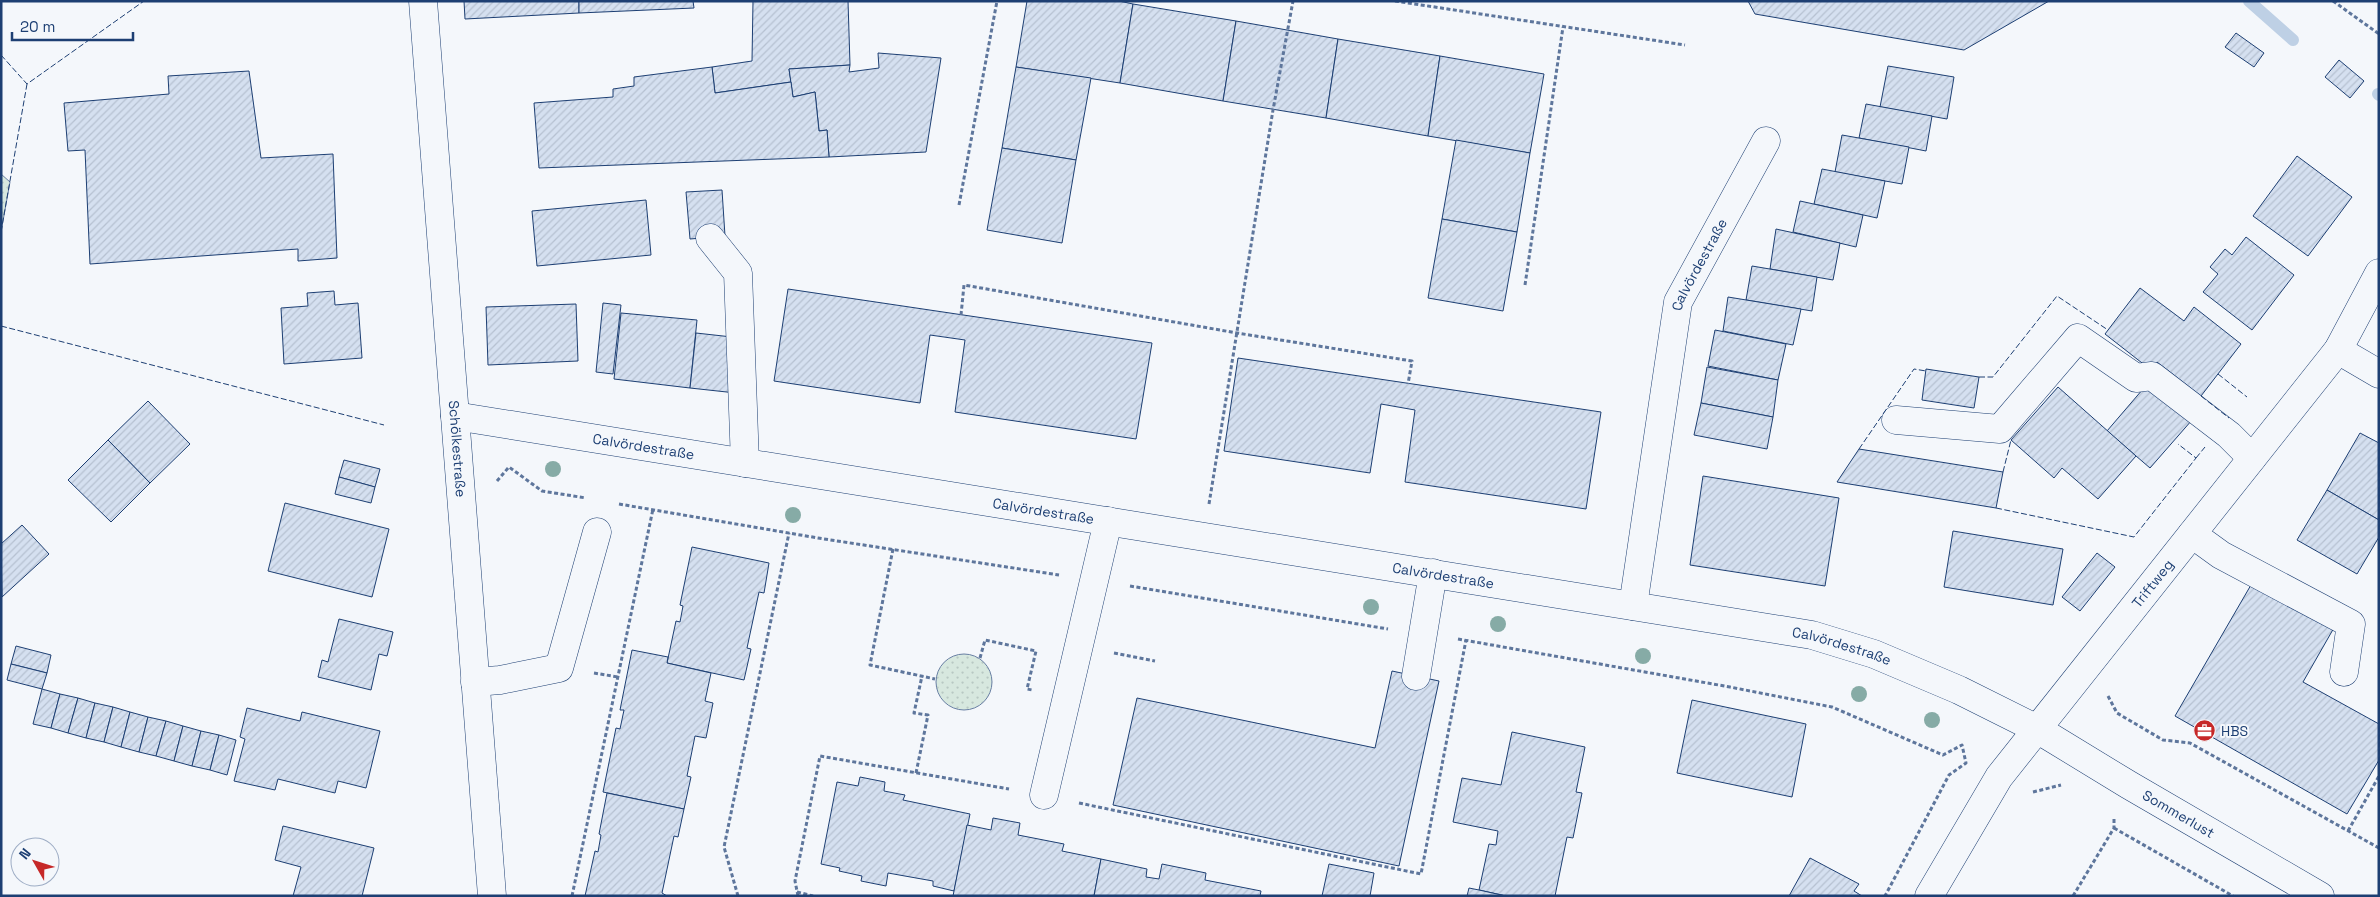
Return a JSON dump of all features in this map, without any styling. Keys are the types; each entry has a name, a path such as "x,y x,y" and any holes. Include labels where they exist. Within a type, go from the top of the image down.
{"street":[{"name":"Schölkestraße","path":"423,1 492,896"},
{"name":"Calvördestraße","path":"1633,606 1678,302 1766,141"},
{"path":"710,238 738,273 745,462"},
{"name":"Triftweg","path":"1929,896 1999,777 2338,350 2379,274"},
{"path":"1896,420 2000,429 2078,338 2136,378 2152,376 2229,435 2252,458"},
{"path":"2338,350 2379,374"},
{"name":"Calvördestraße","path":"455,416 1812,635 1874,654 1959,690 2037,729"},
{"path":"1044,796 1108,521"},
{"path":"475,682 500,680 559,668 597,532"},
{"path":"2192,534 2221,555 2351,624 2344,672"},
{"path":"1416,676 1433,574"},
{"name":"Sommerlust","path":"2037,729 2320,896"}],"path":[{"path":"959,205 997,1"},
{"path":"1204,536 1293,1"},
{"path":"1395,1 1685,45"},
{"path":"2333,1 2379,34"},
{"path":"1525,285 1564,27"},
{"path":"961,315 964,284 1237,333 1412,361 1408,384"},
{"path":"572,896 653,509"},
{"path":"738,896 724,847 788,533"},
{"path":"893,549 870,665 935,678"},
{"path":"980,658 985,640 1036,652 1028,689 1067,698"},
{"path":"813,896 798,894 795,881 820,756 1044,796 1421,874 1466,640"},
{"path":"1079,646 1155,661"},
{"path":"916,773 928,715 914,712 922,676"},
{"path":"2162,740 2190,743 2379,848"},
{"path":"1885,896 1949,775 1966,763"},
{"path":"2348,831 2379,776"},
{"path":"2031,792 2066,784"},
{"path":"2072,896 2114,828 2233,896"}],"shaded area":[{"path":"1,174 10,182 1,232"},
{"path":"958,654 970,654 980,658 988,666 992,682 988,698 980,706 970,710 958,710 948,706 940,698 936,688 936,676 940,666 948,658"}],"building":[{"path":"464,1 579,1 579,13 465,19"},
{"path":"579,1 693,1 694,8 579,13"},
{"path":"753,1 848,1 850,65 789,69 791,82 715,93 712,67 752,61"},
{"path":"1027,1 1119,1 1133,4 1120,83 1016,67"},
{"path":"1748,1 2049,1 1964,50 1755,14"},
{"path":"1133,4 1236,21 1223,101 1120,83"},
{"path":"1236,21 1338,39 1326,118 1223,101"},
{"path":"2236,33 2264,53 2254,67 2225,47"},
{"path":"1338,39 1440,56 1428,136 1326,118"},
{"path":"878,53 941,58 926,152 829,157 827,130 819,131 815,92 793,97 789,69 850,65 849,72 879,68"},
{"path":"1440,56 1544,74 1530,153 1428,136"},
{"path":"2339,60 2364,81 2350,98 2325,77"},
{"path":"1888,66 1954,77 1947,119 1880,107"},
{"path":"712,67 715,93 791,82 793,97 815,92 819,131 827,130 829,157 539,168 534,103 613,97 613,89 634,86 634,77"},
{"path":"1016,67 1091,78 1076,160 1002,148"},
{"path":"249,71 261,158 333,154 337,258 298,261 298,249 90,264 85,150 68,151 64,103 169,94 168,76"},
{"path":"1866,104 1932,116 1926,151 1859,138"},
{"path":"1842,135 1909,147 1902,184 1835,172"},
{"path":"1456,140 1530,153 1517,232 1442,219"},
{"path":"1002,148 1076,160 1062,243 987,230"},
{"path":"2297,156 2352,197 2308,256 2253,216"},
{"path":"1822,169 1885,181 1877,218 1814,204"},
{"path":"722,190 725,236 690,239 686,192"},
{"path":"646,200 651,255 537,266 532,211"},
{"path":"1800,201 1863,215 1856,247 1793,232"},
{"path":"1442,219 1517,232 1503,311 1428,298"},
{"path":"1776,229 1840,243 1833,280 1770,269"},
{"path":"2246,237 2294,275 2252,330 2203,292 2218,274 2210,267 2225,249 2232,255"},
{"path":"1752,266 1817,277 1812,311 1746,300"},
{"path":"2140,288 2184,321 2194,307 2241,344 2201,396 2157,362 2151,370 2105,334"},
{"path":"788,289 1152,343 1136,439 955,412 965,340 930,335 920,403 774,381"},
{"path":"334,291 335,305 358,303 362,358 284,364 281,308 308,306 307,293"},
{"path":"1728,297 1801,309 1793,345 1723,331"},
{"path":"603,303 621,305 613,374 596,372"},
{"path":"576,304 578,361 488,365 486,307"},
{"path":"621,313 697,320 690,388 614,379"},
{"path":"1715,330 1786,344 1778,380 1708,366"},
{"path":"696,333 732,337 736,393 690,388"},
{"path":"1238,358 1601,412 1586,509 1405,482 1415,410 1381,404 1370,473 1224,451"},
{"path":"1707,367 1778,380 1773,417 1701,403"},
{"path":"1926,369 1979,377 1974,408 1922,400"},
{"path":"2149,382 2192,420 2150,468 2107,431"},
{"path":"2058,387 2136,456 2098,499 2062,468 2054,478 2011,440"},
{"path":"148,401 190,444 150,483 108,440"},
{"path":"1701,403 1773,417 1767,449 1694,435"},
{"path":"2360,433 2379,443 2379,520 2327,490"},
{"path":"108,440 150,483 111,522 68,480"},
{"path":"1859,449 2003,472 1996,508 1837,482"},
{"path":"344,460 380,469 375,487 339,477"},
{"path":"1703,476 1839,498 1825,586 1690,565"},
{"path":"339,477 375,487 371,503 335,494"},
{"path":"2327,490 2379,520 2379,537 2357,574 2297,540"},
{"path":"285,503 389,529 372,597 268,571"},
{"path":"22,525 49,554 2,597 1,544"},
{"path":"1953,531 2063,549 2053,605 1944,587"},
{"path":"692,547 769,563 764,593 759,592 747,648 751,649 744,680 667,663 676,621 680,622 683,606 680,605"},
{"path":"2097,553 2115,567 2080,611 2062,597"},
{"path":"2255,578 2335,626 2303,682 2379,724 2379,760 2347,814 2175,716"},
{"path":"339,619 393,632 387,656 379,654 371,690 318,677 322,660 328,662"},
{"path":"16,646 51,655 47,673 11,664"},
{"path":"632,650 668,657 667,663 711,673 705,701 713,703 706,738 695,736 687,776 691,777 684,809 603,792 616,728 620,729 624,710 620,710"},
{"path":"11,664 47,673 42,689 7,680"},
{"path":"1392,671 1439,681 1399,866 1113,805 1137,698 1375,748"},
{"path":"42,689 60,694 51,728 33,724"},
{"path":"60,694 78,698 68,733 51,728"},
{"path":"78,698 95,703 86,738 68,733"},
{"path":"1692,700 1806,724 1792,797 1677,773"},
{"path":"95,703 113,707 104,742 86,738"},
{"path":"113,707 130,712 121,747 104,742"},
{"path":"247,708 300,721 302,712 380,731 366,788 338,781 335,793 278,779 275,790 234,781 245,739 240,737"},
{"path":"130,712 148,717 139,752 121,747"},
{"path":"148,717 166,721 156,756 139,752"},
{"path":"166,721 183,726 174,761 156,756"},
{"path":"183,726 201,731 192,766 174,761"},
{"path":"201,731 219,735 210,770 192,766"},
{"path":"1512,732 1585,747 1576,792 1582,793 1573,838 1567,837 1555,896 1506,896 1479,890 1489,844 1496,845 1498,831 1453,822 1462,778 1501,785"},
{"path":"219,735 236,740 227,775 210,770"},
{"path":"860,777 885,782 884,791 905,795 903,800 970,814 954,891 933,886 933,881 888,873 886,886 861,881 862,876 839,871 840,868 821,864 837,782 858,786"},
{"path":"607,793 684,809 678,837 674,836 662,893 667,896 585,896 595,851 598,852 601,835 599,834"},
{"path":"993,818 1020,823 1018,835 1064,844 1062,851 1101,859 1094,896 953,896 967,825 991,830"},
{"path":"283,826 374,848 362,896 293,896 301,867 275,860"},
{"path":"1810,858 1859,884 1854,891 1862,896 1789,896"},
{"path":"1101,859 1147,869 1146,877 1159,879 1162,864 1206,873 1205,880 1261,891 1260,896 1094,896"},
{"path":"1329,864 1374,873 1370,896 1322,896"},
{"path":"1469,888 1479,890 1506,896 1467,896"}],"waterway":[{"path":"2249,1 2293,40"}],"fence":[{"path":"1,55 27,84 144,1"},
{"path":"1,232 27,84"},
{"path":"1979,377 1993,377 2057,296 2108,330"},
{"path":"1,326 384,425"},
{"path":"1859,449 1914,369 1926,371"},
{"path":"2218,374 2247,397"},
{"path":"2201,396 2229,418"},
{"path":"2003,472 2011,440"},
{"path":"1996,508 2134,537 2196,458 2178,444"},
{"path":"2196,458 2205,447"}],"place":[{"name":"HBS","path":"2205,731"}]}
